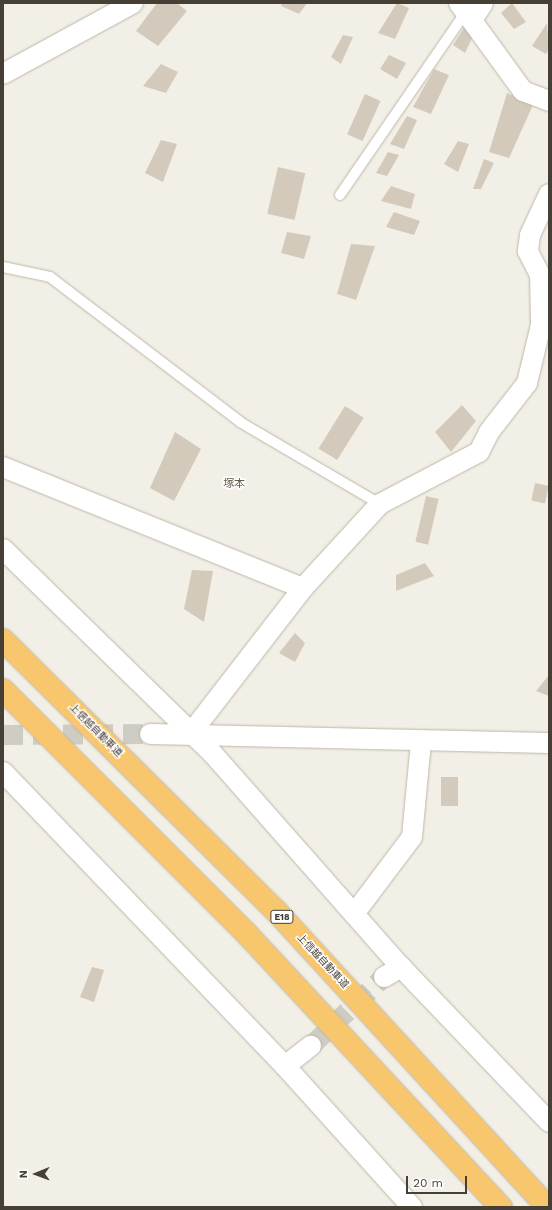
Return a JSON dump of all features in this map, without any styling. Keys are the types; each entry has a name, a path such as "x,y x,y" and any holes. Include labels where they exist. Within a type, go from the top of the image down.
{"highway":[{"name":"上信越自動車道","path":"3,640 277,912 547,1207"},
{"path":"3,690 247,934 501,1207"}],"street":[{"path":"483,3 465,12 523,91 549,101"},
{"path":"3,74 125,5"},
{"path":"190,733 303,588 380,504 479,452 489,432 527,383 541,325 540,275 528,251 530,235 549,194"},
{"path":"3,467 303,588"},
{"path":"3,549 190,733 401,967 549,1122"},
{"path":"150,734 190,733 421,741 549,743"},
{"path":"354,914 412,837 421,741"},
{"path":"3,772 285,1066 412,1207"},
{"path":"384,977 401,967"},
{"path":"285,1066 311,1046"}],"lane":[{"path":"340,195 465,12"},
{"path":"3,267 50,277 240,422 380,504"}],"building":[{"path":"157,3 177,3 187,11 158,46 136,31"},
{"path":"282,3 307,3 299,14 281,6"},
{"path":"397,3 409,8 395,39 378,33"},
{"path":"512,3 526,22 514,29 501,13"},
{"path":"547,23 549,49 546,54 532,46"},
{"path":"465,26 473,36 465,53 453,45"},
{"path":"343,35 353,37 341,64 331,57"},
{"path":"389,55 406,63 397,79 380,69"},
{"path":"161,64 178,72 166,93 143,86"},
{"path":"434,69 449,75 431,114 413,107"},
{"path":"507,93 533,105 509,158 489,152"},
{"path":"365,94 381,101 363,141 347,134"},
{"path":"407,116 417,120 404,149 390,144"},
{"path":"161,140 177,144 163,182 145,173"},
{"path":"458,141 469,144 458,172 444,164"},
{"path":"388,152 399,155 387,176 376,173"},
{"path":"484,159 494,163 481,189 473,189"},
{"path":"278,167 305,173 294,220 267,214"},
{"path":"391,186 415,194 411,209 381,201"},
{"path":"394,212 420,221 414,235 386,227"},
{"path":"287,232 311,236 304,259 281,253"},
{"path":"351,244 375,246 356,300 337,294"},
{"path":"462,405 476,421 451,452 435,432"},
{"path":"345,406 364,418 337,460 319,448"},
{"path":"175,432 201,449 174,501 150,488"},
{"path":"535,483 549,486 545,504 531,501"},
{"path":"426,496 439,499 428,545 415,542"},
{"path":"425,563 434,576 396,591 396,575"},
{"path":"192,570 213,571 204,622 184,609"},
{"path":"295,633 305,643 295,662 279,653"},
{"path":"549,675 549,696 536,691"},
{"path":"441,777 458,777 458,806 441,806"},
{"path":"92,967 104,970 94,1002 80,997"}],"tunnel":[{"path":"3,735 150,734"},
{"path":"311,1046 384,977"}],"district":[{"name":"塚本","path":"234,484"}]}
